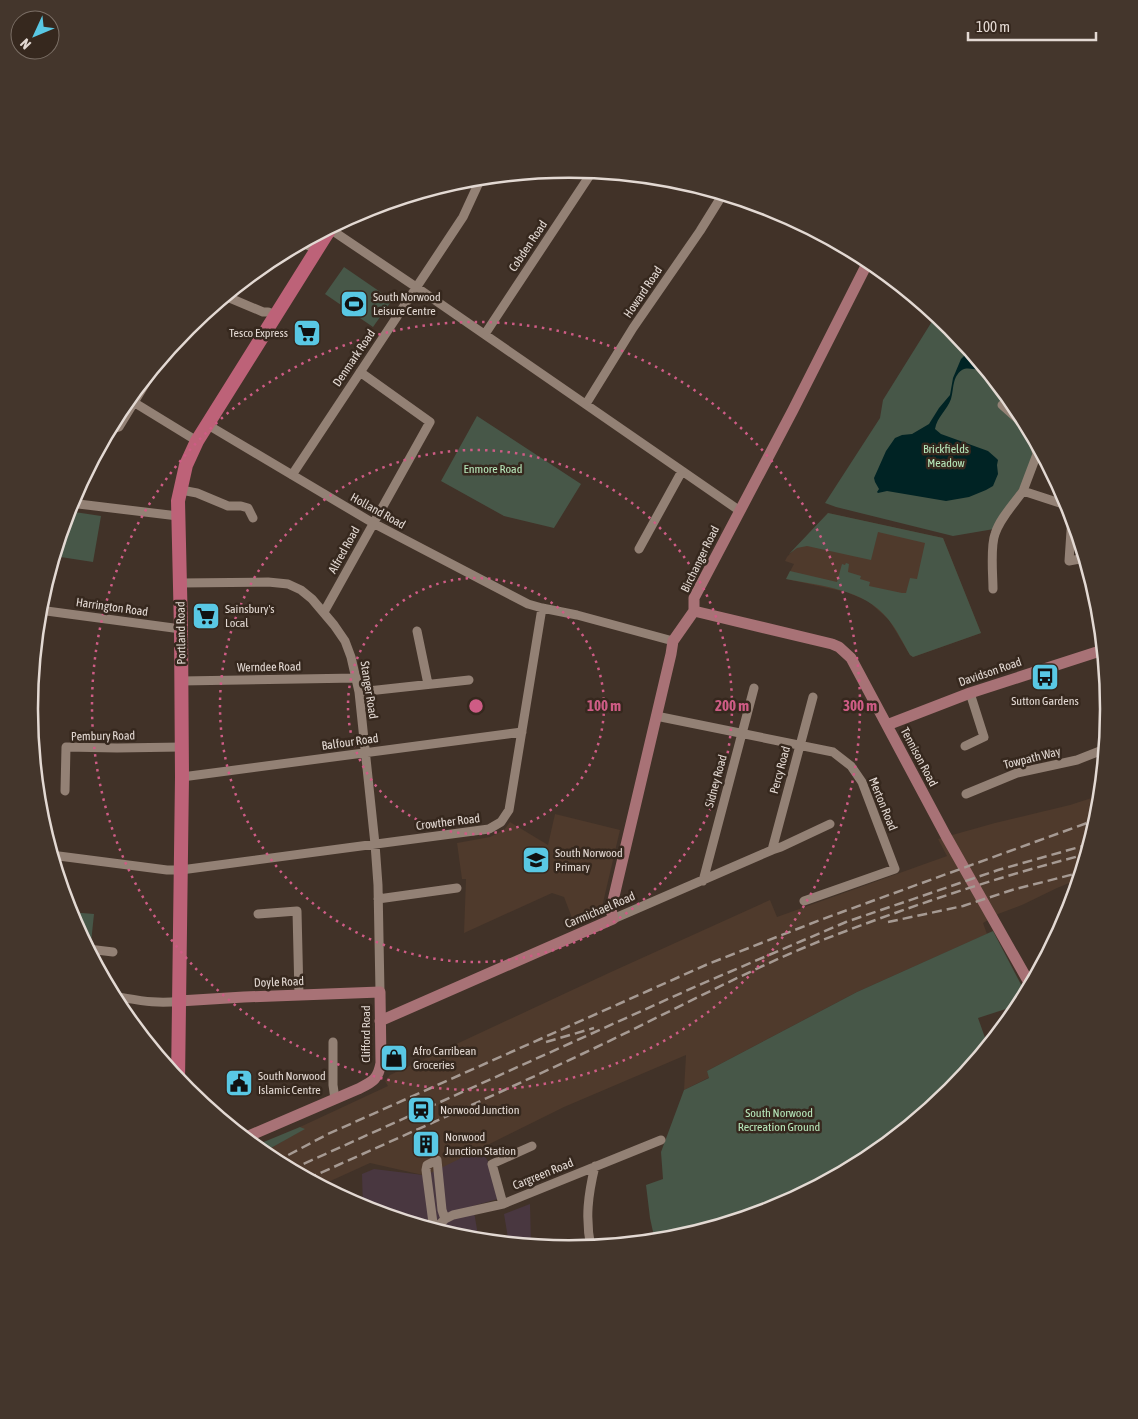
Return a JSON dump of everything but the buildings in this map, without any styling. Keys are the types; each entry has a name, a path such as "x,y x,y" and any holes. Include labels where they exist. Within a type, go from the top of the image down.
{"main road":[{"name":"Portland Road","path":"178,1070 182,747 178,501 186,465 197,441 208,425 269,314 324,238"}],"street":[{"name":"Cobden Road","path":"484,334 588,179"},
{"name":"Denmark Road","path":"292,474 463,217 477,186"},
{"name":"Howard Road","path":"586,404 633,328 719,200"},
{"path":"336,232 740,511"},
{"path":"309,246 317,249"},
{"name":"Birchanger Road","path":"613,919 611,909 673,641 694,611 694,598 865,268"},
{"path":"232,299 269,314"},
{"name":"Alfred Road","path":"324,612 430,422 360,372"},
{"path":"121,424 135,403 197,441"},
{"path":"1002,405 1008,410"},
{"name":"Holland Road","path":"208,425 373,523 528,604 673,641"},
{"path":"993,589 994,534 1023,491 1036,456"},
{"path":"639,549 682,471"},
{"path":"180,490 197,493 228,506 248,508 253,518"},
{"path":"1023,491 1059,503"},
{"path":"79,504 178,516"},
{"path":"1071,536 1070,561 1078,559"},
{"name":"Stanger Road","path":"180,583 282,583 307,594 339,631 351,658 357,678 375,844"},
{"name":"Crowther Road","path":"59,856 167,870 181,870 489,829 501,822 509,810 542,608"},
{"name":"Harrington Road","path":"47,611 181,629"},
{"name":"Tennison Road","path":"694,611 832,644 839,647 851,658 946,836 1027,979"},
{"path":"417,631 428,684"},
{"name":"Davidson Road","path":"887,725 970,693 1097,652"},
{"name":"Werndee Road","path":"181,681 357,678"},
{"path":"359,692 469,680"},
{"name":"Sidney Road","path":"703,881 754,688"},
{"path":"965,746 984,737 970,693"},
{"name":"Percy Road","path":"772,850 813,697"},
{"name":"Merton Road","path":"656,716 833,752 852,766 862,782 895,869 804,901"},
{"name":"Balfour Road","path":"182,777 522,732"},
{"name":"Pembury Road","path":"65,791 66,747 182,747"},
{"name":"Towpath Way","path":"966,794 1016,773 1077,760 1098,752"},
{"name":"Carmichael Road","path":"380,1021 830,824"},
{"name":"Clifford Road","path":"251,1135 368,1084 377,1077 381,1063 375,844"},
{"path":"378,899 456,888"},
{"path":"258,914 297,911 299,995"},
{"path":"95,951 113,952"},
{"name":"Doyle Road","path":"179,1001 205,998 380,992"},
{"path":"122,997 158,1002 179,1001"},
{"path":"333,1042 338,1053 333,1085 335,1099"},
{"name":"Cargreen Road","path":"445,1219 453,1215 503,1204 661,1140"},
{"path":"503,1204 492,1164 532,1146"},
{"path":"433,1224 426,1170 427,1165 437,1160 442,1210 445,1219 440,1225"},
{"path":"589,1240 587,1230 589,1194 595,1166"}],"shaded area":[{"path":"828,513 943,538 981,633 913,657 889,620 868,601 846,592 786,579 794,564 785,561 787,557"},
{"path":"1093,798 1082,847 1071,882 998,914 983,923 987,934 857,992 707,1071 710,1077 684,1090 686,1055 564,1107 433,1172 423,1175 370,1163 327,1182 303,1170 270,1148 304,1129 300,1127 388,1086 385,1081 390,1075 770,900 777,917 947,856 938,839"},
{"name":"South Norwood Primary","path":"555,814 620,830 602,907 596,915 590,919 574,923 564,897 552,893 464,933 466,879 462,879 457,843 490,837 504,830 510,822 548,845"},
{"path":"480,1147 490,1165 498,1199 473,1206 478,1233 431,1223 363,1199 362,1174 374,1169 423,1175"},
{"path":"530,1204 531,1240 508,1237 504,1214"}],"green space":[{"name":"South Norwood Leisure Centre","path":"344,267 392,300 373,327 325,294"},
{"name":"Brickfields Meadow","path":"932,322 969,359 991,386 1002,404 1011,414 1038,459 994,529 953,536 825,503 880,418 883,400"},
{"name":"Enmore Road","path":"477,416 581,484 554,528 504,516 441,481"},
{"path":"76,512 101,516 93,562 61,557"},
{"path":"828,513 943,538 981,633 913,657 888,619 867,601 841,590 786,579 790,571 837,582 842,564 845,565 846,563 849,564 848,572 861,576 860,579 870,582 869,586 906,593 910,578 917,579 925,543 878,532 871,560 807,546 797,548 789,554"},
{"path":"78,913 94,914 91,943"},
{"name":"South Norwood Recreation Ground","path":"993,931 1022,987 1009,1008 978,1018 986,1040 945,1085 893,1131 864,1151 835,1170 772,1201 707,1223 653,1234 646,1185 663,1179 661,1152 684,1090 709,1078 707,1071 857,992"},
{"path":"300,1127 305,1129 270,1148 262,1143"}],"water":[{"path":"965,355 977,369 965,369 956,376 951,399 935,429 941,434 988,451 996,458 998,460 998,474 993,486 969,497 946,501 887,491 878,493 879,489 874,478 886,451 895,438 912,434 929,424 950,395 953,378 961,359"}],"railway":[{"path":"284,1157 328,1134 708,964 820,920 1088,823"},
{"path":"298,1167 699,985 846,922 998,870 1082,846"},
{"path":"314,1176 548,1070 730,982 820,941 952,893 1079,856"},
{"path":"888,922 963,906 1012,890 1074,874"},
{"path":"546,1042 594,1028"}],"place":[{"name":"South Norwood Leisure Centre","path":"354,304"},
{"name":"Tesco Express","path":"307,333"},
{"name":"Sainsbury's Local","path":"206,616"},
{"name":"Sutton Gardens","path":"1045,677"},
{"name":"South Norwood Primary","path":"536,860"},
{"name":"Afro Carribean Groceries","path":"394,1058"},
{"name":"South Norwood Islamic Centre","path":"239,1083"},
{"name":"Norwood Junction","path":"421,1110"},
{"name":"Norwood Junction Station","path":"426,1144"}]}
